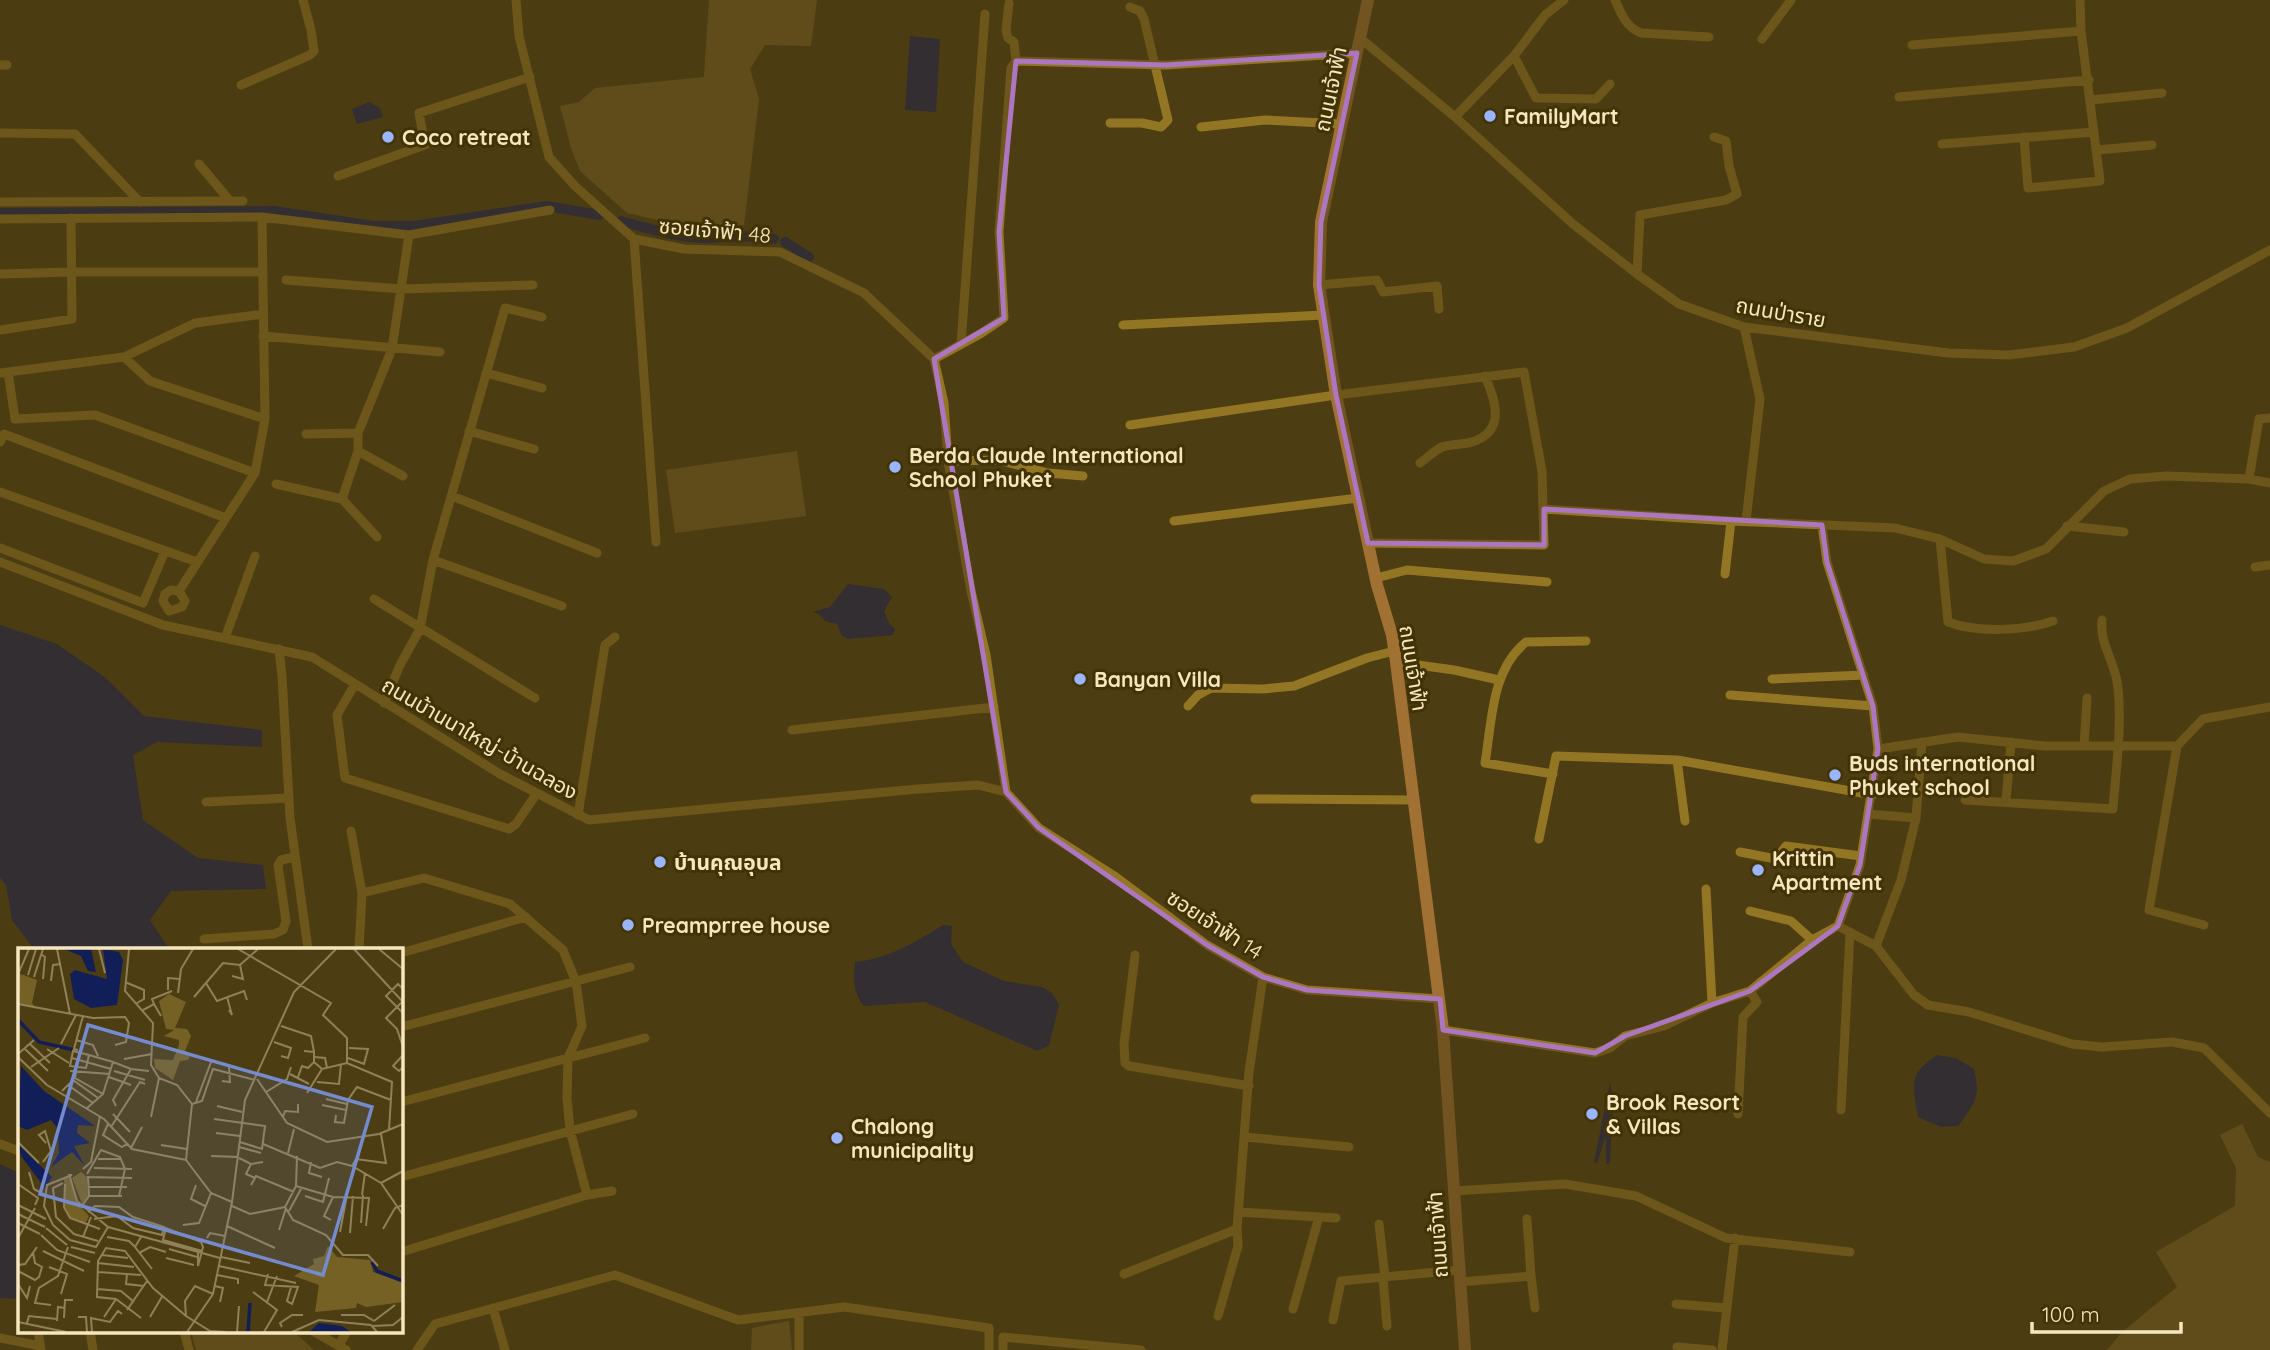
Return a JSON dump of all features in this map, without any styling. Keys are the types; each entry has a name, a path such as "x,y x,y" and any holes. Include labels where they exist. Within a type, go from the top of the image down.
{"main road":[{"name":"ถนนเจ้าฟ้า","path":"1368,0 1321,222 1320,285 1336,395 1357,498 1395,656 1440,999 1465,1350"}],"street":[{"path":"241,85 314,51 303,0"},
{"name":"ซอยเจ้าฟ้า 48","path":"516,0 519,36 549,157 575,186 634,239 684,249 780,252 864,293 934,359"},
{"path":"1455,117 1514,56 1545,15 1564,0"},
{"path":"1615,0 1625,22 1631,29 1641,33 1709,37"},
{"path":"1762,39 1791,0"},
{"path":"2024,137 2028,188 2100,181 2081,31 2080,0"},
{"path":"1006,792 994,707 948,461 944,402 934,359 1004,317 999,232 1011,68 1016,61 1014,41 1008,38 1006,30 1009,3"},
{"path":"1110,123 1142,123 1161,127 1167,123 1144,19 1140,11 1130,7"},
{"path":"961,344 985,14"},
{"path":"1912,45 2081,31"},
{"name":"ถนนป่าราย","path":"1360,38 1455,117 1573,224 1637,274 1679,304 1744,327 1948,353 2009,355 2074,347 2127,328 2270,250"},
{"path":"1016,61 1156,65 1357,53"},
{"path":"1514,56 1536,98 1596,99 1610,85"},
{"path":"338,176 425,145 419,113 530,77"},
{"path":"1899,96 2089,80"},
{"path":"2091,100 2162,93"},
{"path":"1201,127 1265,120 1342,124"},
{"path":"1942,144 2094,132"},
{"path":"0,133 75,134 140,202"},
{"path":"1637,274 1640,215 1726,200 1737,194 1729,166 1726,141 1714,137"},
{"path":"2096,150 2152,145"},
{"path":"199,164 230,201"},
{"path":"0,202 243,201"},
{"path":"0,219 262,217 409,235 550,210"},
{"path":"180,591 256,473 265,419 262,217"},
{"path":"0,330 72,319 71,218"},
{"path":"342,499 358,451 358,433 392,349 409,235"},
{"path":"634,239 656,541"},
{"path":"0,274 262,272"},
{"path":"286,280 401,289 533,285"},
{"path":"1320,285 1377,281 1383,292 1437,286 1439,309"},
{"path":"384,703 400,665 420,629 433,559 506,308 542,317"},
{"path":"256,473 95,415 15,419 4,372 124,356 195,323 263,314"},
{"path":"1123,326 1323,315"},
{"path":"1744,327 1760,399 1746,521"},
{"path":"263,336 440,352"},
{"path":"124,356 150,381 265,419"},
{"path":"1130,425 1336,395 1524,372 1542,471 1544,545 1368,543"},
{"path":"486,373 542,388"},
{"path":"1419,463 1442,447 1485,436 1493,426 1497,408 1485,376"},
{"path":"2249,479 2259,419 2270,418"},
{"path":"469,431 534,449"},
{"path":"306,434 358,433"},
{"path":"0,442 4,434 226,518"},
{"path":"358,451 403,476"},
{"path":"948,461 998,460 1048,473 1083,476"},
{"path":"1544,509 1895,528 1940,539 1984,559 2013,561 2046,549 2105,491 2130,479 2166,476 2249,479 2270,483"},
{"path":"276,484 342,499 377,537"},
{"path":"0,492 197,562"},
{"path":"452,496 597,553"},
{"path":"1174,521 1357,498"},
{"path":"1725,574 1731,521"},
{"path":"1443,1030 1595,1053 1610,1048 1625,1036 1664,1026 1712,1003 1750,991 1812,940 1838,926 1861,856 1873,794 1878,749 1873,706 1827,562 1822,525"},
{"path":"2067,526 2124,532"},
{"path":"1940,539 1948,622 1973,627 2016,629 2034,628 2053,621"},
{"path":"0,548 144,603 165,551"},
{"path":"225,638 255,556"},
{"path":"433,559 562,606"},
{"name":"ถนนบ้านนาใหญ่-บ้านฉลอง","path":"0,562 163,625 312,657 499,774 589,820 918,789 978,785 1006,792"},
{"path":"2255,567 2270,565"},
{"path":"1376,578 1407,570 1547,582"},
{"path":"169,611 163,601 165,594 172,590 180,591"},
{"path":"169,611 182,607 185,601 180,591"},
{"path":"374,599 535,698"},
{"path":"163,625 169,611"},
{"path":"1965,800 2113,809 2118,746 2116,674 2100,634 2102,620"},
{"path":"578,815 605,645 615,637"},
{"path":"1553,774 1485,763 1499,680 1514,654 1526,642 1586,641"},
{"path":"279,649 289,798 308,948"},
{"path":"1188,706 1198,695 1211,688 1263,689 1294,686 1367,657 1395,656 1499,680"},
{"path":"1772,679 1864,674"},
{"path":"355,684 337,716 345,778 509,829 516,824 537,793"},
{"path":"1730,695 1873,706"},
{"path":"2084,746 2087,698"},
{"path":"792,730 994,707"},
{"path":"2204,925 2149,910 2177,746 2203,719 2270,707"},
{"path":"1878,749 1958,737 2045,746 2177,746"},
{"path":"2006,801 2011,741"},
{"path":"1875,946 1901,880 1916,818 1922,742"},
{"path":"1539,839 1556,756 1677,760 1873,794"},
{"path":"1677,760 1685,821"},
{"name":"ซอยเจ้าฟ้า 14","path":"1006,792 1039,828 1116,877 1207,945 1263,977 1307,990 1440,999"},
{"path":"206,802 289,798"},
{"path":"1255,799 1414,800"},
{"path":"1868,814 1916,818"},
{"path":"351,831 362,893 359,948"},
{"path":"1740,852 1776,859 1786,846 1861,856"},
{"path":"204,939 274,934 283,930 286,921 278,865 281,860 295,857"},
{"path":"362,893 424,878 510,904 563,950 576,982 582,1026 568,1058 567,1098 570,1130 587,1195"},
{"path":"1706,889 1712,1003"},
{"path":"1750,911 1791,921 1812,940"},
{"path":"402,953 526,917"},
{"path":"1838,926 1875,946 1914,995 1928,1005 1969,1012 2072,1044 2102,1047 2172,1042 2204,1048 2270,1113"},
{"path":"1841,1110 1850,932"},
{"path":"1135,955 1124,1044 1125,1063 1129,1066 1249,1086"},
{"path":"402,1027 630,967"},
{"path":"1218,1316 1238,1246 1238,1212 1249,1086 1263,977"},
{"path":"1738,1114 1743,1017 1757,1002 1750,991"},
{"path":"402,1102 645,1038"},
{"path":"402,1177 633,1114"},
{"path":"1245,1137 1349,1147"},
{"path":"0,1144 18,1152"},
{"path":"1453,1191 1565,1184 1636,1196 1726,1238 1850,1252"},
{"path":"402,1252 587,1195 612,1191"},
{"path":"1238,1212 1336,1218"},
{"path":"1293,1309 1319,1217"},
{"path":"1527,1219 1535,1308"},
{"path":"1379,1224 1387,1326"},
{"path":"1124,1274 1237,1229"},
{"path":"1722,1350 1735,1238"},
{"path":"417,1350 435,1324 615,1275 738,1320 844,1307 989,1328 989,1350"},
{"path":"1333,1320 1341,1281 1384,1277 1531,1276"},
{"path":"1676,1304 1726,1308"},
{"path":"494,1308 505,1350"},
{"path":"799,1313 799,1350"},
{"path":"90,1332 93,1350"},
{"path":"184,1332 189,1350"},
{"path":"315,1332 343,1347"},
{"path":"1003,1350 1003,1336 1140,1350"},
{"path":"0,1338 41,1348"},
{"path":"1677,1347 1712,1350"}],"highlighted area":[{"path":"1357,53 1321,222 1319,285 1336,395 1368,543 1544,545 1544,509 1822,525 1827,562 1873,706 1878,749 1860,865 1838,926 1750,991 1625,1036 1595,1053 1443,1030 1440,999 1307,990 1263,977 1207,945 1039,828 1006,792 934,359 1004,318 999,232 1016,61 1166,65"}],"shaded area":[{"path":"709,0 817,0 811,46 765,45 750,69 759,99 744,225 689,227 627,213 580,171 560,106 579,102 595,88 704,77"},
{"path":"910,36 940,39 936,112 905,110"},
{"path":"369,102 380,108 383,117 357,124 352,109"},
{"path":"797,451 806,516 675,533 666,470"},
{"path":"848,584 884,589 892,597 884,611 895,629 893,635 848,639 842,636 837,624 825,621 813,612 830,607"},
{"path":"0,625 57,644 106,678 144,716 262,730 262,747 157,742 133,755 143,820 198,858 263,865 266,889 171,891 150,920 168,948 33,948 12,920 6,885 0,878"},
{"path":"943,925 952,926 951,944 963,962 1004,981 1042,987 1052,993 1059,1005 1049,1046 1037,1051 925,1002 864,1006 855,986 855,962 890,953"},
{"path":"1937,1055 1956,1058 1974,1069 1977,1087 1975,1100 1958,1126 1941,1127 1918,1117 1914,1089 1916,1075"},
{"path":"1610,1083 1613,1097 1610,1163 1606,1164 1606,1135 1597,1163 1594,1162"},
{"path":"2242,1124 2258,1157 2270,1162 2270,1350 2107,1350 2122,1332 2177,1287 2156,1252 2235,1206 2236,1168 2220,1135"},
{"path":"0,1164 18,1173 18,1299 0,1298"},
{"path":"789,1321 792,1350 751,1350 752,1328"},
{"path":"191,1332 294,1332 314,1350 196,1350"}],"waterway":[{"path":"0,213 274,211 374,226 414,226 547,206 599,215"},
{"path":"621,221 692,237 747,236 774,239"},
{"path":"785,242 809,257"}],"place":[{"name":"FamilyMart","path":"1490,116"},
{"name":"Coco retreat","path":"388,137"},
{"name":"Berda Claude International School Phuket","path":"895,467"},
{"name":"Banyan Villa","path":"1080,679"},
{"name":"Buds international Phuket school","path":"1835,775"},
{"name":"บ้านคุณอุบล","path":"660,862"},
{"name":"Krittin Apartment","path":"1758,870"},
{"name":"Preamprree house","path":"628,925"},
{"name":"Brook Resort & Villas","path":"1592,1114"},
{"name":"Chalong municipality","path":"837,1138"}]}
